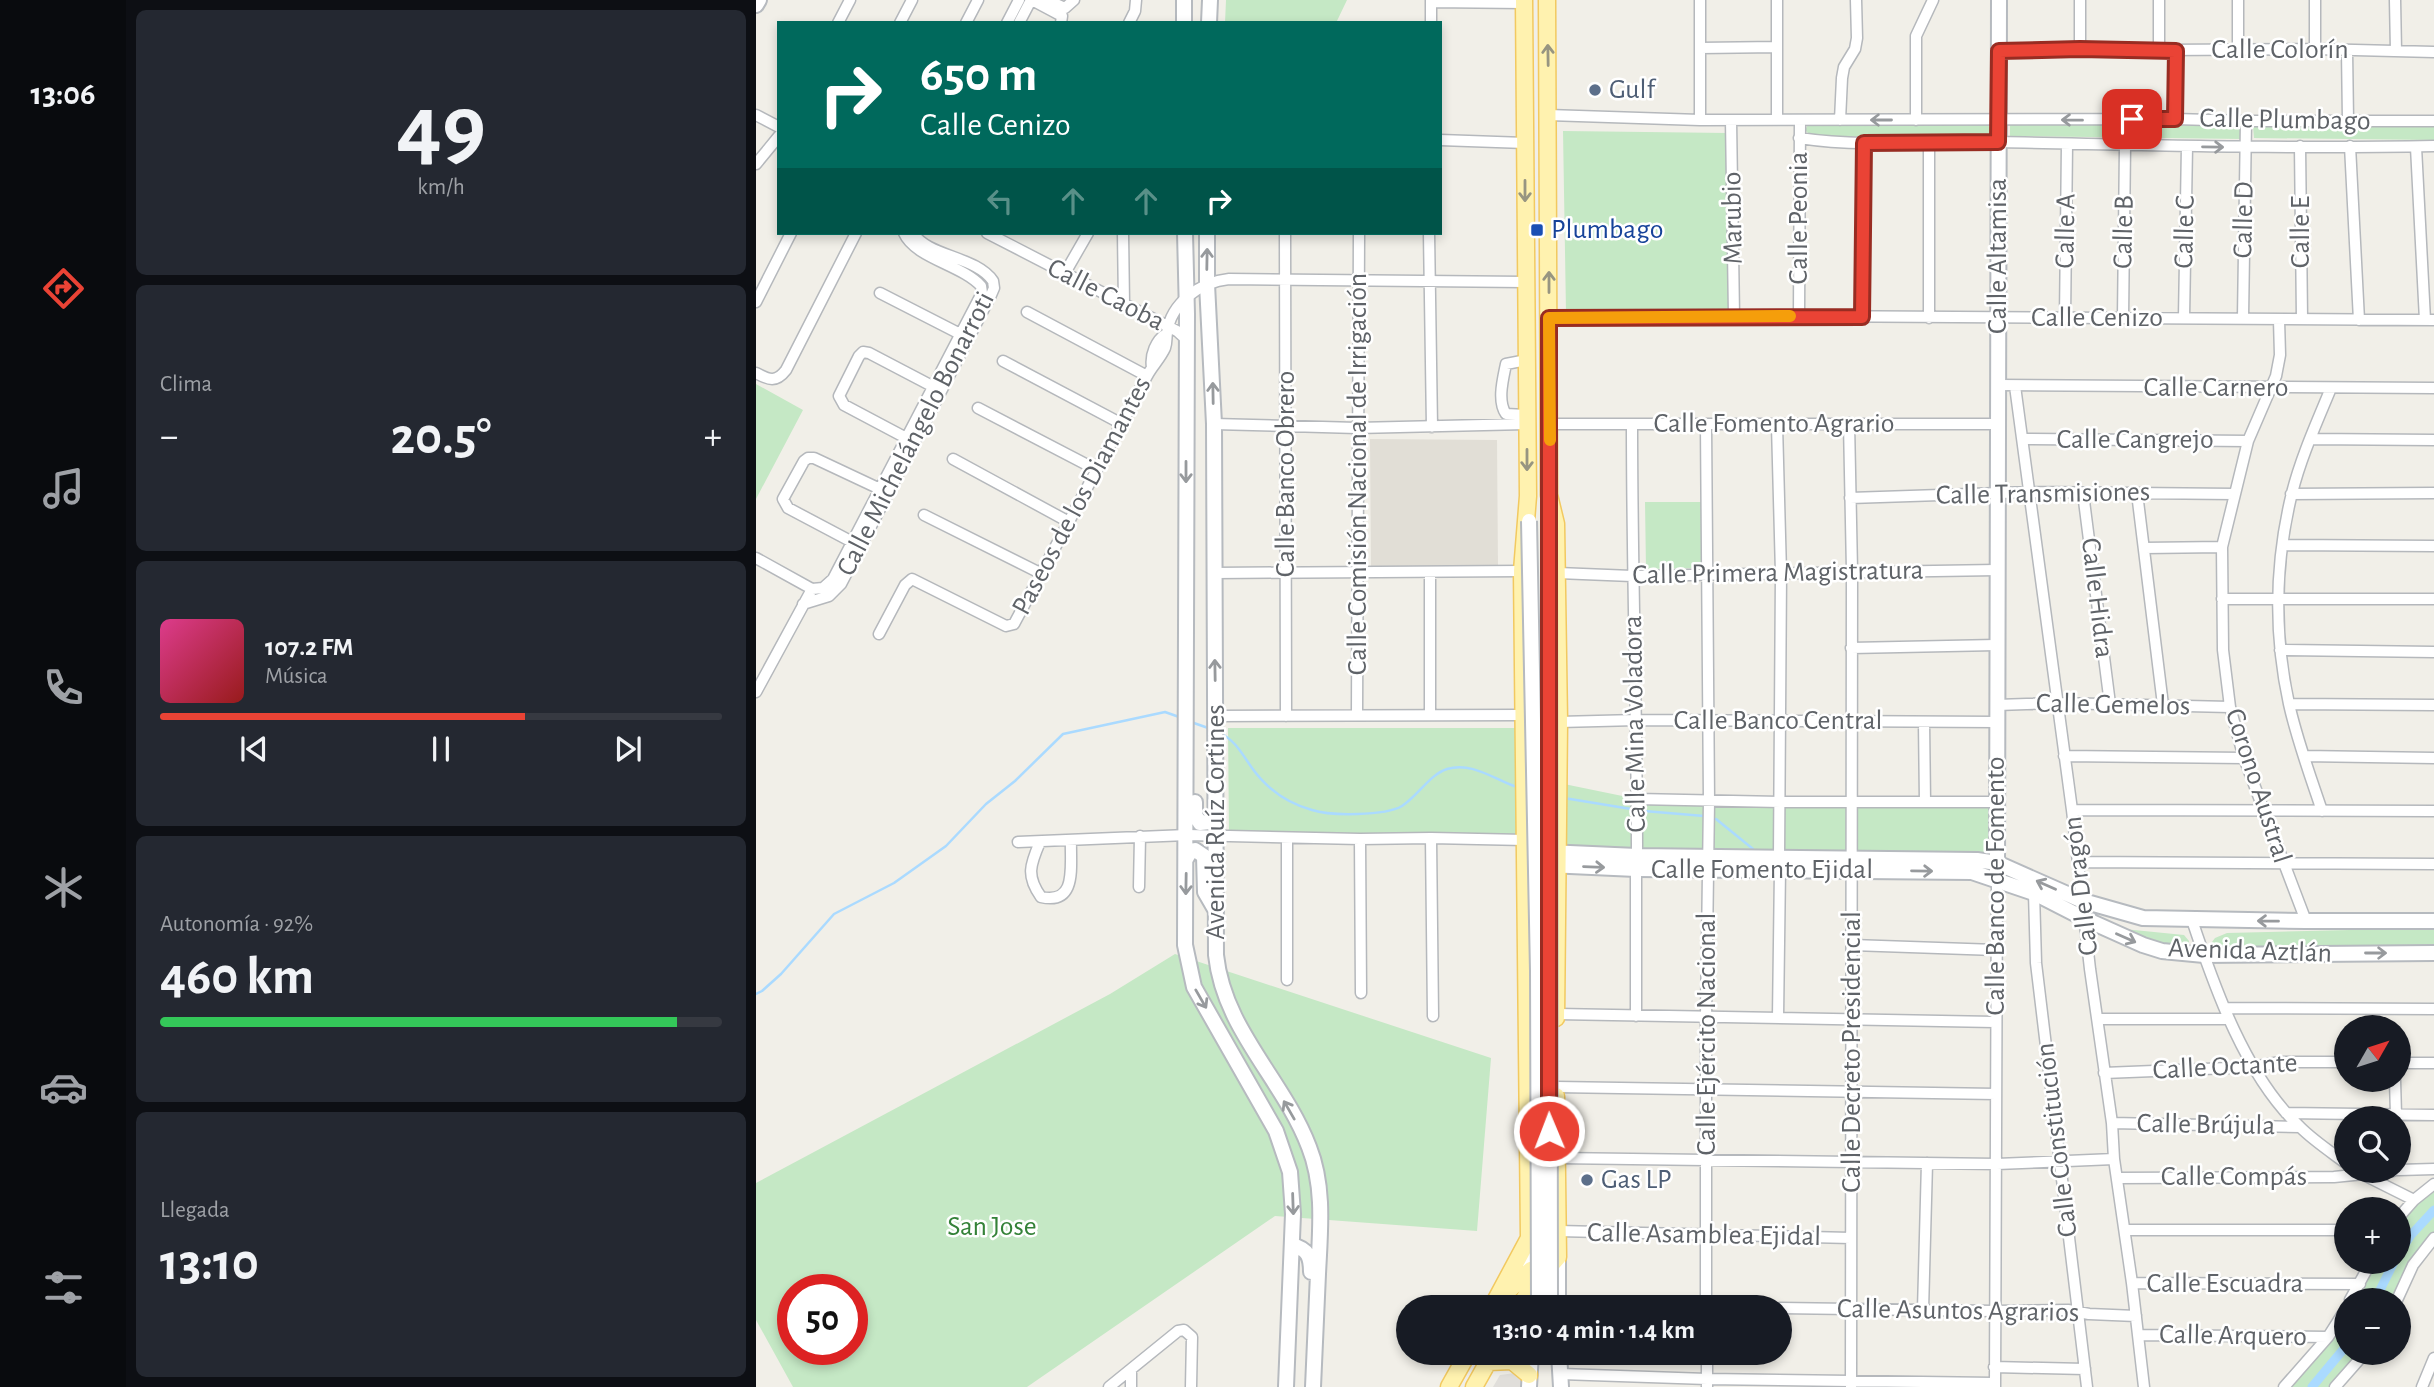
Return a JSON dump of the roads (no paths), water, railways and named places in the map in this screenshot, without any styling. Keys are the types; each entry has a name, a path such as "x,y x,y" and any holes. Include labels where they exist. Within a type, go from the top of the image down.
{"main road":[{"path":"1527,1295 1556,1264 1558,1231 1558,573 1556,524 1549,495 1547,0"},
{"path":"1499,1295 1529,1238 1522,571 1528,495 1524,1"},
{"path":"1524,822 1534,830 1542,832 1548,831 1556,823"},
{"path":"1505,1295 1531,1270 1546,1264 1556,1264"},
{"path":"1449,1387 1461,1365"},
{"path":"1474,1387 1486,1365"},
{"path":"1516,1365 1532,1383"}],"street":[{"path":"756,5 759,0"},
{"path":"839,21 850,0"},
{"path":"901,21 912,0"},
{"path":"967,21 978,0"},
{"path":"1008,21 1019,0"},
{"path":"1020,21 1032,0 1060,15 1062,21"},
{"path":"1047,0 1065,8 1074,0"},
{"path":"1130,21 1136,0"},
{"path":"1184,0 1184,21"},
{"path":"1209,21 1210,0"},
{"path":"1700,0 1700,120"},
{"path":"1777,0 1777,119"},
{"path":"1840,120 1844,67 1855,49 1857,38 1856,0"},
{"path":"1916,120 1916,36 1933,0"},
{"name":"Calle Altamisa","path":"1998,385 1999,0"},
{"path":"2080,0 2080,49"},
{"path":"2159,0 2159,50"},
{"path":"2238,0 2238,50"},
{"path":"2315,0 2315,49"},
{"path":"2395,0 2396,51"},
{"path":"1431,21 1431,1 1524,1"},
{"path":"1700,48 1777,47"},
{"name":"Calle Colorín","path":"1999,51 2315,49 2434,52"},
{"path":"2347,50 2348,121"},
{"path":"2175,119 2176,51"},
{"path":"756,115 777,126"},
{"name":"Calle Plumbago","path":"1548,115 1700,120 2434,121"},
{"name":"Marubio","path":"1731,120 1734,316"},
{"name":"Calle Peonia","path":"1798,316 1800,120"},
{"name":"Calle D","path":"2243,318 2246,121"},
{"path":"756,164 777,138"},
{"name":"Calle Plumbago","path":"1799,138 1864,143 2434,146"},
{"path":"1442,139 1525,143"},
{"path":"1862,317 1864,143"},
{"path":"1928,318 1929,143"},
{"name":"Calle A","path":"2065,318 2067,144"},
{"name":"Calle B","path":"2123,318 2124,145"},
{"name":"Calle C","path":"2184,318 2187,146"},
{"name":"Calle E","path":"2301,146 2302,319"},
{"path":"2350,146 2359,320"},
{"path":"2416,146 2430,320"},
{"path":"756,302 790,235"},
{"path":"756,373 768,379 777,379 786,370 855,235"},
{"path":"906,235 917,248 972,277 981,286 993,281 984,271 922,242 915,235"},
{"name":"Calle Caoba","path":"991,235 1124,304 1167,331 1181,334 1186,340"},
{"path":"1065,273 1087,235"},
{"path":"1123,235 1124,304"},
{"name":"Avenida Ruíz Cortines","path":"1185,235 1185,934 1194,987 1284,1150 1293,1195 1286,1387"},
{"name":"Avenida Ruíz Cortines","path":"1207,235 1214,424 1216,912 1219,979 1228,1005 1297,1123 1309,1147 1315,1168 1320,1211 1313,1387"},
{"name":"Calle Banco Obrero","path":"1285,235 1286,716"},
{"name":"Calle Comisión Nacional de Irrigación","path":"1357,715 1359,235"},
{"path":"1429,235 1432,427"},
{"path":"1186,298 1194,290 1223,280 1525,282"},
{"name":"Calle Michelángelo Bonarroti","path":"803,604 822,599 836,591 880,489 910,440 932,386 992,295 993,281"},
{"name":"Calle Michelángelo Bonarroti","path":"812,589 823,588 834,579 856,544 965,337 982,293 981,286"},
{"path":"880,293 965,337"},
{"name":"Paseos de los Diamantes","path":"879,634 905,585 912,579 1006,626 1011,626 1042,574 1149,371 1159,359 1168,339 1167,331 1186,298"},
{"path":"1027,313 1149,371"},
{"name":"Calle Cenizo","path":"1549,318 1798,316 2430,320"},
{"name":"Corono Austral","path":"2279,320 2280,355 2276,376 2248,441 2222,547 2223,650 2230,707 2244,758 2306,921"},
{"path":"910,440 841,402 839,396 863,352 932,386"},
{"path":"1527,360 1506,364 1502,384 1502,411 1527,419"},
{"path":"1003,361 1122,424"},
{"name":"Calle Carnero","path":"1998,385 2434,388"},
{"name":"Calle Banco de Fomento","path":"1995,1385 1998,385"},
{"name":"Calle Dragón","path":"2015,386 2079,862 2144,1387"},
{"path":"2322,811 2289,705 2280,650 2277,599 2291,494 2331,388"},
{"path":"978,408 1097,470"},
{"path":"1214,424 1432,427 1527,419"},
{"name":"Calle Decreto Presidencial","path":"1849,423 1853,945 1850,1018 1851,1384"},
{"name":"Calle Fomento Agrario","path":"1550,424 1997,424"},
{"name":"Calle Mina Voladora","path":"1632,425 1632,576 1637,720 1636,1016"},
{"name":"Calle Ejército Nacional","path":"1705,1295 1709,801 1706,425"},
{"path":"1777,425 1780,573 1778,1017"},
{"name":"Calle Cangrejo","path":"2023,439 2248,441"},
{"path":"2310,439 2434,440"},
{"path":"856,544 788,508 783,499 808,458 814,458 880,489"},
{"path":"953,459 1069,522"},
{"name":"Calle Transmisiones","path":"1850,498 2030,492 2235,494"},
{"path":"2137,492 2163,705"},
{"name":"Calle Hidra","path":"2083,493 2110,704"},
{"path":"2291,494 2434,493"},
{"path":"1528,495 1537,915 1539,1295"},
{"path":"1549,495 1548,1108 1555,1295"},
{"path":"925,515 1042,574"},
{"path":"2283,545 2434,546"},
{"path":"2144,548 2222,547"},
{"path":"756,558 812,589 756,692"},
{"name":"Calle Primera Magistratura","path":"1558,573 1632,576 1997,570"},
{"path":"1213,573 1522,571"},
{"path":"1430,572 1430,715"},
{"path":"2221,599 2434,599"},
{"path":"1851,648 1996,645"},
{"path":"2280,650 2434,652"},
{"name":"Calle Gemelos","path":"1997,705 2057,703 2230,707"},
{"path":"2289,705 2434,705"},
{"path":"1216,716 1523,715"},
{"name":"Calle Banco Central","path":"1559,722 1997,722"},
{"path":"1924,722 1926,802"},
{"path":"1187,739 1195,765 1197,820 1200,823 1209,822 1216,808"},
{"path":"2064,756 2244,758"},
{"path":"2304,757 2434,758"},
{"path":"1637,799 1997,802"},
{"path":"2072,810 2434,811"},
{"path":"1018,842 1187,835 1431,838 1526,852"},
{"path":"1139,887 1140,836"},
{"path":"1287,838 1287,980"},
{"path":"1431,838 1433,1016"},
{"path":"1360,839 1360,993"},
{"path":"1040,842 1030,871 1032,885 1041,897 1054,900 1063,895 1070,885 1071,840"},
{"path":"1186,859 1190,852 1195,850 1204,856 1205,892 1216,912"},
{"name":"Calle Fomento Ejidal","path":"1526,852 1557,859 1636,862 1852,863 1977,860 1997,863"},
{"path":"2079,862 2434,864"},
{"name":"Calle Fomento Ejidal","path":"1852,863 1972,873 1997,879"},
{"name":"Avenida Aztlán","path":"1997,863 2083,901 2136,916 2306,921 2434,921"},
{"name":"Avenida Aztlán","path":"1997,879 2162,951 2204,955 2434,953"},
{"name":"Calle Constitución","path":"2034,893 2036,963 2087,1387"},
{"path":"2192,919 2229,1019 2253,1067 2286,1113 2334,1154"},
{"path":"1853,945 1996,950"},
{"path":"2225,1008 2434,1009"},
{"path":"1556,1014 1995,1022"},
{"path":"2099,1019 2229,1019"},
{"name":"Calle Octante","path":"2104,1073 2253,1067 2280,1062 2334,1062"},
{"path":"2412,1063 2434,1063"},
{"path":"1556,1087 1996,1094"},
{"name":"Calle Brújula","path":"2286,1113 2334,1114"},
{"name":"Calle Brújula","path":"2411,1115 2434,1115"},
{"name":"Calle Brújula","path":"2112,1123 2300,1127"},
{"path":"1557,1158 1997,1164 2114,1159"},
{"path":"1923,1310 1927,1163"},
{"path":"2411,1170 2434,1170"},
{"name":"Calle Compás","path":"2117,1178 2334,1177"},
{"path":"2381,1183 2414,1200"},
{"path":"2411,1203 2434,1184"},
{"path":"2125,1230 2334,1230"},
{"name":"Calle Asamblea Ejidal","path":"1558,1231 1851,1238"},
{"path":"1529,1238 1531,1295"},
{"path":"2402,1288 2413,1265 2434,1238"},
{"path":"1292,1245 1303,1247 1311,1262 1309,1352 1314,1371"},
{"path":"1555,1295 1556,1264"},
{"path":"2358,1288 2365,1274"},
{"name":"Calle Escuadra","path":"2133,1283 2360,1284"},
{"name":"Calle Asuntos Agrarios","path":"1792,1308 2077,1312 2136,1316"},
{"path":"2284,1387 2334,1328"},
{"path":"1108,1387 1178,1331 1189,1332 1192,1337 1191,1387"},
{"name":"Calle Arquero","path":"2138,1335 2328,1337"},
{"path":"2422,1387 2434,1358"},
{"path":"1531,1365 1532,1383"},
{"path":"1532,1383 1536,1365"},
{"path":"1551,1365 1552,1387"},
{"path":"1707,1365 1707,1383"},
{"path":"2335,1387 2354,1365"},
{"path":"1994,1367 2085,1369"},
{"path":"1131,1369 1131,1387"},
{"path":"1561,1380 1995,1385"}],"waterway":[{"path":"756,994 781,974 834,914 894,883 946,846 986,804 1015,781 1063,734 1165,712 1182,718"},
{"path":"1191,722 1211,729"},
{"path":"1220,733 1235,744 1271,789 1294,803 1320,812 1357,814 1394,809 1408,802 1441,772 1456,767 1473,769 1514,786"},
{"path":"1564,798 1631,809"},
{"path":"1644,811 1704,816"},
{"path":"1716,819 1753,849"},
{"path":"2411,1235 2434,1210"},
{"path":"2381,1288 2388,1274"},
{"path":"2312,1387 2334,1361"}],"place":[{"name":"Gulf","path":"1595,90"},
{"name":"Plumbago","path":"1537,230"},
{"name":"Gas LP","path":"1587,1180"}],"park label":[{"name":"San Jose","path":"992,1227"}]}
